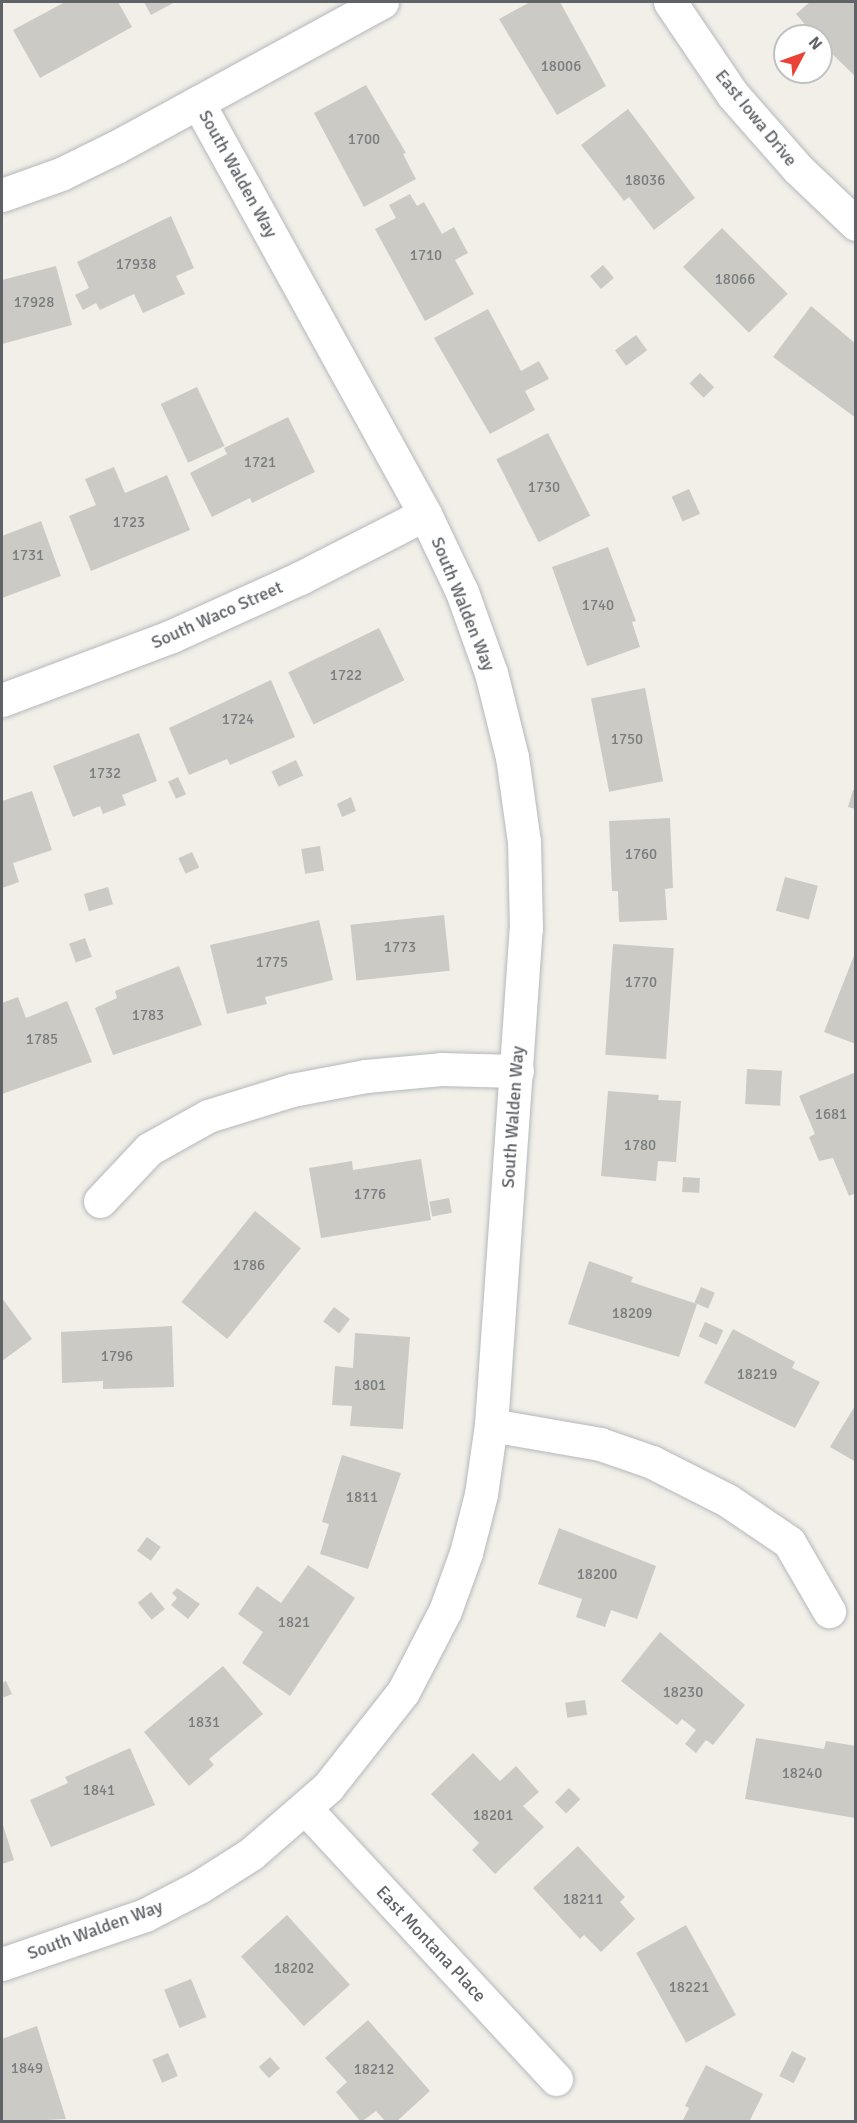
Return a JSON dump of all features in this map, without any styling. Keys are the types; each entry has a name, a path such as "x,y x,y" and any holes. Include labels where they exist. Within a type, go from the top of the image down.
{"street":[{"path":"2,195 61,174 382,2"},
{"name":"East Iowa Drive","path":"670,2 733,95 798,169 855,224"},
{"name":"South Walden Way","path":"2,1964 145,1915 199,1887 251,1854 306,1809 368,1742 397,1700 446,1611 466,1553 481,1494 491,1425 526,929 524,842 512,757 491,673 462,592 425,514 198,102"},
{"name":"South Waco Street","path":"2,700 172,636 300,578 425,514"},
{"path":"99,1201 149,1149 208,1116 261,1100 366,1076 441,1070 517,1071"},
{"path":"491,1425 600,1444 652,1462 727,1500 789,1542 829,1611"},
{"name":"East Montana Place","path":"306,1809 556,2079"}],"building":[{"path":"65,2 118,2 132,27 40,78 13,30"},
{"path":"144,2 175,2 151,15"},
{"path":"530,2 560,2 606,86 557,115 499,19"},
{"path":"810,2 856,2 856,77 833,55 833,24 805,24 796,14"},
{"path":"366,85 406,153 403,154 416,179 364,207 314,113"},
{"path":"628,109 695,198 654,230 629,197 624,201 581,145"},
{"path":"410,194 417,206 424,202 442,234 454,227 468,253 455,260 474,294 425,321 375,229 396,218 389,205"},
{"path":"171,216 194,268 176,276 185,294 143,313 134,294 100,310 96,303 83,310 75,295 89,288 77,262"},
{"path":"722,228 788,294 749,333 683,267"},
{"path":"603,265 614,278 601,289 590,276"},
{"path":"56,266 72,325 2,344 2,280"},
{"path":"811,306 856,344 856,418 773,357"},
{"path":"488,309 521,371 539,361 549,379 525,391 535,410 490,434 434,338"},
{"path":"636,335 647,350 626,366 615,350"},
{"path":"700,373 714,387 704,398 689,384"},
{"path":"197,387 224,446 188,463 161,404"},
{"path":"288,417 315,472 252,503 250,498 212,517 190,473 227,454 224,448"},
{"path":"548,433 590,516 539,542 496,459"},
{"path":"114,467 125,493 167,475 190,530 91,571 69,516 96,505 85,479"},
{"path":"689,489 700,514 683,521 672,497"},
{"path":"41,521 61,576 2,598 2,536"},
{"path":"608,547 636,621 632,622 640,647 587,666 552,567"},
{"path":"379,628 404,680 314,724 288,672"},
{"path":"271,680 295,737 230,765 227,759 189,775 169,728"},
{"path":"645,688 663,781 609,792 591,698"},
{"path":"139,733 157,781 122,795 126,805 103,814 100,806 73,817 53,766"},
{"path":"296,760 303,775 279,787 272,771"},
{"path":"178,777 186,794 176,799 168,782"},
{"path":"853,790 856,790 856,809 848,807"},
{"path":"32,791 52,850 13,863 19,882 2,888 2,801"},
{"path":"351,797 356,811 342,817 337,804"},
{"path":"670,818 673,888 665,889 667,920 619,922 618,891 612,891 609,821"},
{"path":"320,846 324,871 305,874 301,849"},
{"path":"192,852 199,867 186,874 178,858"},
{"path":"785,877 818,886 809,920 776,911"},
{"path":"108,887 113,904 89,911 84,894"},
{"path":"444,915 450,971 356,981 351,925"},
{"path":"319,920 333,980 265,997 267,1004 227,1014 210,945"},
{"path":"85,938 92,957 76,963 69,944"},
{"path":"613,944 674,948 666,1059 605,1055"},
{"path":"856,953 856,1044 824,1032"},
{"path":"179,966 202,1025 113,1055 95,1008 117,998 115,991"},
{"path":"18,997 26,1018 67,1001 92,1062 2,1094 2,1003"},
{"path":"747,1069 782,1071 780,1106 745,1104"},
{"path":"856,1072 856,1193 849,1196 833,1158 819,1161 809,1137 815,1134 799,1096"},
{"path":"608,1091 659,1095 658,1100 681,1101 676,1162 658,1161 656,1181 601,1176"},
{"path":"421,1159 431,1220 321,1238 309,1168 352,1161 353,1170"},
{"path":"683,1177 700,1178 699,1193 682,1192"},
{"path":"449,1198 452,1213 432,1217 429,1202"},
{"path":"255,1211 301,1248 227,1339 181,1302"},
{"path":"589,1261 633,1277 631,1282 697,1304 679,1357 568,1324"},
{"path":"701,1287 715,1293 708,1309 694,1303"},
{"path":"2,1298 32,1339 2,1361"},
{"path":"334,1307 350,1319 339,1333 323,1321"},
{"path":"705,1322 723,1330 717,1345 698,1337"},
{"path":"172,1326 174,1387 103,1389 103,1381 62,1383 61,1332"},
{"path":"733,1329 795,1362 792,1368 820,1382 795,1428 704,1383"},
{"path":"355,1333 410,1337 403,1429 350,1426 352,1406 332,1405 335,1366 353,1368"},
{"path":"856,1404 856,1462 830,1447"},
{"path":"342,1455 401,1473 368,1569 320,1554 329,1524 322,1522"},
{"path":"559,1528 656,1566 637,1619 611,1610 605,1627 576,1617 582,1599 538,1584"},
{"path":"147,1537 161,1547 151,1561 137,1551"},
{"path":"308,1565 355,1598 290,1696 242,1663 263,1632 238,1614 257,1586 281,1603"},
{"path":"177,1588 200,1604 188,1619 171,1605 177,1598 172,1593"},
{"path":"151,1592 165,1609 152,1620 138,1603"},
{"path":"660,1632 745,1705 713,1745 706,1740 696,1753 685,1744 696,1730 682,1719 677,1725 621,1681"},
{"path":"223,1666 263,1714 209,1759 214,1765 189,1786 144,1732"},
{"path":"6,1681 12,1694 2,1698 2,1683"},
{"path":"585,1700 587,1715 567,1718 565,1703"},
{"path":"756,1738 824,1749 826,1741 856,1746 855,1818 745,1799"},
{"path":"130,1748 155,1805 51,1847 30,1800 68,1783 65,1777"},
{"path":"473,1753 500,1781 516,1766 539,1792 523,1806 544,1827 495,1874 472,1850 479,1843 431,1794"},
{"path":"569,1788 580,1799 566,1813 555,1802"},
{"path":"2,1822 14,1860 2,1864"},
{"path":"578,1846 625,1897 620,1902 635,1919 601,1952 584,1935 580,1939 533,1888"},
{"path":"287,1915 350,1985 304,2026 241,1956"},
{"path":"686,1925 736,2015 686,2043 636,1953"},
{"path":"191,1979 206,2017 179,2028 164,1990"},
{"path":"368,2020 430,2091 396,2122 386,2122 376,2111 361,2122 336,2092 347,2082 325,2058"},
{"path":"37,2026 66,2119 3,2122 2,2039"},
{"path":"792,2051 806,2058 794,2083 779,2076"},
{"path":"168,2053 178,2076 162,2083 152,2060"},
{"path":"270,2057 280,2068 269,2078 259,2067"},
{"path":"706,2065 763,2094 749,2122 682,2122 689,2108 685,2106"}]}
